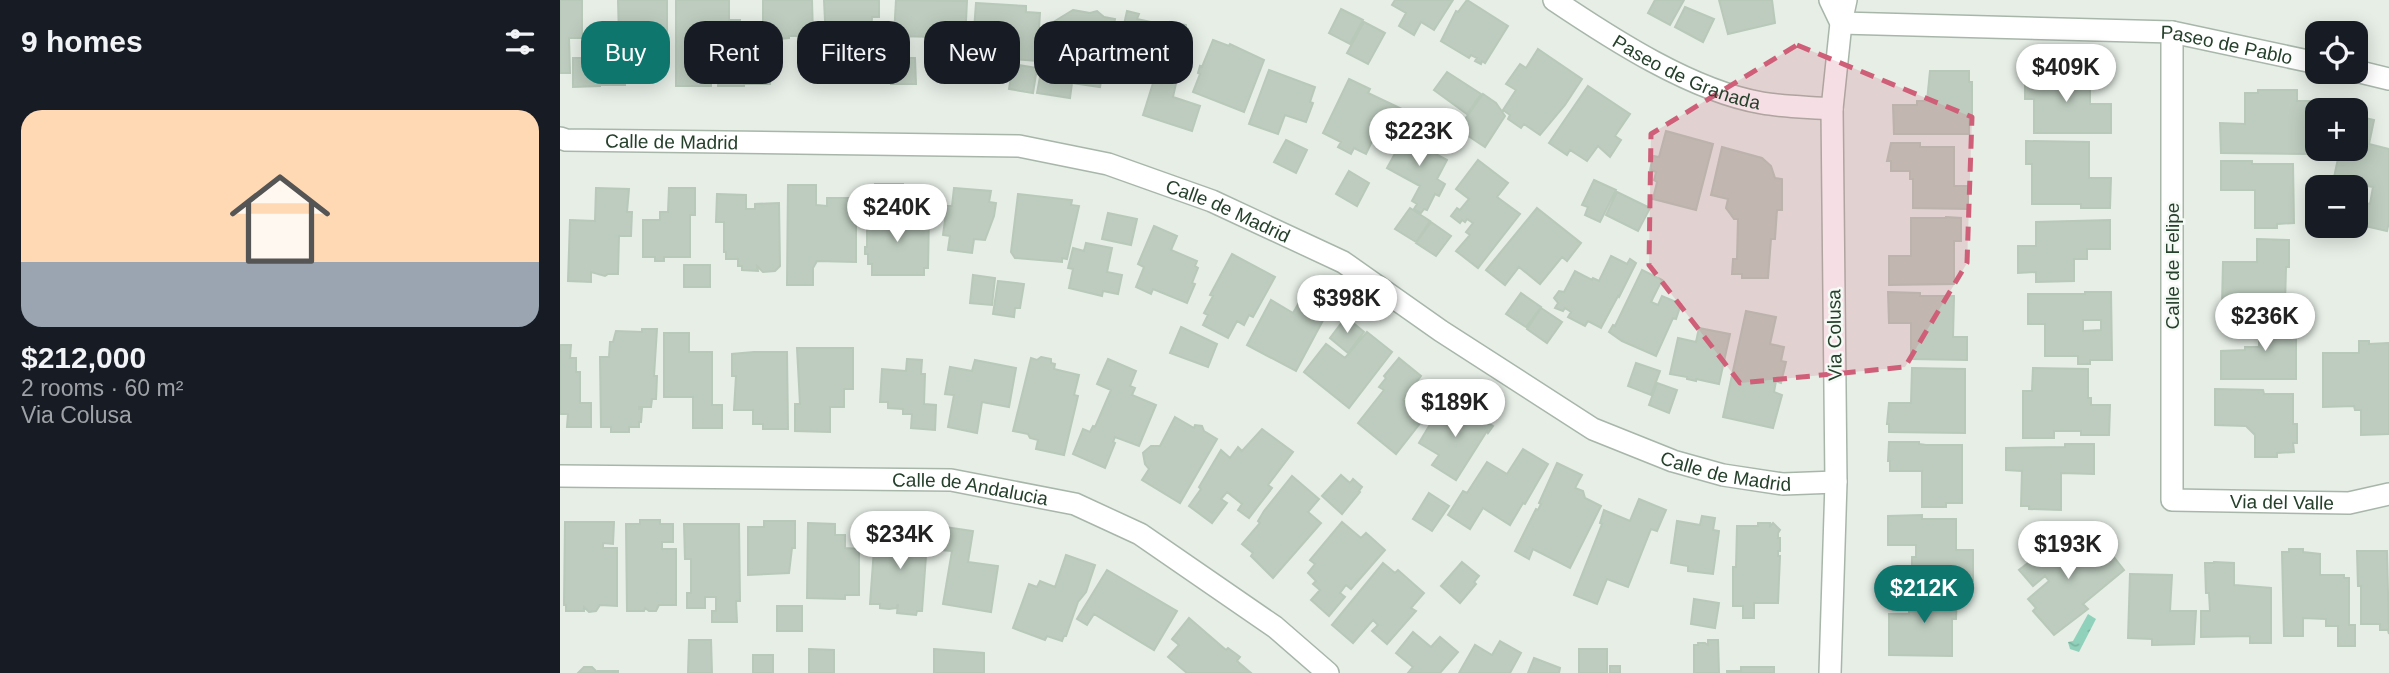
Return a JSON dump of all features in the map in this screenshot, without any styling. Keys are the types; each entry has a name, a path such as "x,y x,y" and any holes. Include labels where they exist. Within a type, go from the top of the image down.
{"street":[{"name":"Paseo de Granada","path":"1554,0 1659,64 1712,90 1761,103 1832,108"},
{"name":"Via Colusa","path":"1830,0 1840,23 1832,108 1836,482 1830,673"},
{"path":"1840,23 1846,0"},
{"name":"Paseo de Pablo","path":"1840,23 2172,32 2305,60"},
{"name":"Calle de Felipe","path":"2172,32 2172,500"},
{"path":"2368,74 2389,79"},
{"name":"Calle de Madrid","path":"560,138 1018,146 1108,164 1212,201 1343,262 1441,331 1593,429 1673,461 1723,475 1783,484 1836,482"},
{"name":"Calle de Andalucia","path":"560,476 951,480 1075,504 1140,534 1275,627 1328,673"},
{"name":"Via del Valle","path":"2172,500 2349,502 2389,494"}],"highlighted area":[{"path":"1797,45 1972,117 1967,263 1905,367 1740,383 1649,265 1651,134"}],"water":[{"path":"2088,614 2096,619 2079,652 2070,649 2068,642 2073,641"}],"building":[{"path":"560,0 582,0 581,38 569,38 570,73 560,73"},
{"path":"618,0 667,0 667,21 619,21"},
{"path":"676,0 729,0 729,20 740,21 684,21 684,84 711,86 676,86"},
{"path":"763,0 812,0 813,21 797,21 797,36 783,39 783,21 763,21"},
{"path":"824,0 879,0 879,17 872,17 872,21 825,21"},
{"path":"896,0 967,1 966,21 924,21 924,37 910,36 910,21 895,21"},
{"path":"1395,0 1453,0 1434,30 1421,22 1414,35 1399,26 1406,13 1392,5"},
{"path":"1467,0 1508,26 1485,63 1475,61 1477,58 1471,55 1469,58 1441,41 1456,11 1458,12"},
{"path":"1655,0 1684,0 1670,25 1648,13"},
{"path":"1719,0 1772,0 1775,23 1728,34"},
{"path":"976,3 1026,6 1026,12 1040,13 1040,21 1034,21 1034,61 1020,60 1020,21 975,21"},
{"path":"1685,7 1714,19 1703,42 1675,27"},
{"path":"1341,9 1363,20 1350,44 1329,33"},
{"path":"1073,10 1090,13 1097,11 1104,17 1115,19 1115,21 1055,21"},
{"path":"1127,11 1139,14 1137,19 1146,21 1125,21"},
{"path":"1364,22 1385,33 1368,64 1347,53"},
{"path":"1213,40 1229,46 1230,44 1264,60 1244,112 1193,92 1200,66 1202,67"},
{"path":"1538,49 1582,79 1540,135 1524,124 1521,128 1508,119 1510,115 1503,110 1516,90 1506,84 1520,64 1526,68"},
{"path":"573,58 581,58 581,84 600,86 573,87"},
{"path":"910,58 915,58 916,84 910,84"},
{"path":"1020,65 1034,68 1033,93 1009,89 1010,84 1020,84"},
{"path":"1269,70 1315,87 1306,122 1285,115 1278,134 1249,124"},
{"path":"2033,70 2090,70 2090,104 2111,104 2111,133 2034,133 2034,99 2025,99 2025,84 2033,84"},
{"path":"1930,71 1969,71 1969,82 1972,82 1972,115 1969,115 1969,134 1894,134 1893,105 1917,105 1917,101 1927,101"},
{"path":"1447,72 1481,94 1467,114 1434,90"},
{"path":"1349,79 1370,89 1368,93 1404,110 1389,141 1375,135 1366,154 1354,148 1351,154 1338,147 1341,142 1323,133"},
{"path":"718,84 744,84 744,86"},
{"path":"1039,84 1072,84 1070,98 1037,93"},
{"path":"1079,84 1101,84 1100,87"},
{"path":"1153,84 1176,84 1173,97 1200,106 1192,131 1143,115"},
{"path":"1588,86 1630,114 1615,136 1621,140 1610,157 1598,146 1587,161 1570,150 1567,155 1549,143"},
{"path":"2258,90 2297,90 2297,101 2305,101 2305,154 2221,153 2220,123 2245,124 2245,93 2258,93"},
{"path":"1483,94 1496,103 1505,116 1485,147 1458,129"},
{"path":"2368,119 2374,120 2369,144 2389,149 2387,231 2368,227 2368,204 2373,187 2368,186 2368,175 2335,175 2337,161 2368,161"},
{"path":"1409,128 1427,138 1422,147 1447,160 1437,179 1445,184 1439,196 1435,194 1427,210 1424,209 1421,213 1414,209 1417,204 1412,201 1420,186 1387,168"},
{"path":"1666,131 1713,144 1696,210 1653,199 1656,172 1650,170 1653,156 1659,157"},
{"path":"1286,140 1307,150 1296,173 1274,162"},
{"path":"2026,141 2089,142 2089,178 2111,178 2110,208 2081,208 2081,204 2032,204 2032,164 2026,164"},
{"path":"1891,143 1920,143 1920,147 1954,147 1954,186 1968,186 1968,209 1913,208 1913,179 1910,179 1910,171 1891,171 1891,161 1887,161"},
{"path":"1722,147 1762,158 1771,166 1775,178 1782,179 1782,210 1777,210 1775,239 1771,239 1768,278 1742,278 1742,274 1732,274 1733,259 1737,259 1738,219 1734,219 1726,208 1728,199 1711,195"},
{"path":"1478,160 1508,183 1497,197 1520,214 1478,268 1456,251 1470,235 1466,232 1473,223 1467,219 1460,223 1451,216 1469,199 1456,189"},
{"path":"2221,161 2293,164 2294,223 2277,224 2277,228 2255,228 2255,190 2221,190"},
{"path":"1349,171 1369,183 1357,206 1336,194"},
{"path":"1594,180 1616,190 1600,222 1585,215 1588,207 1582,205"},
{"path":"875,184 903,184 903,208 875,208"},
{"path":"788,185 816,185 816,205 827,206 827,198 856,198 856,262 817,261 813,268 813,285 787,285"},
{"path":"596,188 629,189 627,212 632,212 631,236 619,236 618,274 605,276 591,272 591,282 568,281 570,220 595,221"},
{"path":"669,188 695,188 695,215 690,215 690,257 664,257 664,261 655,261 655,257 643,257 643,220 660,220 660,212 668,212"},
{"path":"954,188 991,191 989,202 996,203 985,240 974,239 972,253 948,250 950,236 943,235 947,206 952,206"},
{"path":"1617,192 1650,208 1638,231 1606,215"},
{"path":"717,194 746,195 746,209 755,209 755,204 779,203 780,266 775,271 763,272 757,266 758,271 742,270 742,266 738,266 738,259 726,259 724,222 716,222"},
{"path":"1018,194 1072,200 1071,205 1079,206 1067,259 1062,258 1062,262 1015,258 1011,252"},
{"path":"1410,208 1430,221 1416,242 1395,229"},
{"path":"1537,208 1581,243 1567,261 1562,257 1540,284 1519,267 1505,285 1486,270"},
{"path":"867,213 929,216 928,268 924,268 924,275 872,275 872,264 868,264 868,254 865,254"},
{"path":"1108,213 1137,219 1131,245 1102,239"},
{"path":"1911,218 1961,218 1961,241 1954,241 1954,284 1889,285 1889,256 1911,256"},
{"path":"2110,220 2110,249 2087,249 2087,259 2074,259 2074,281 2036,282 2036,272 2018,273 2018,246 2036,246 2036,222"},
{"path":"1431,222 1451,236 1436,256 1416,243"},
{"path":"1154,226 1177,236 1171,250 1197,261 1195,266 1198,268 1192,283 1195,284 1187,303 1153,289 1151,294 1136,287 1144,267 1138,264"},
{"path":"2257,239 2289,240 2285,305 2222,305 2223,262 2257,262"},
{"path":"1086,243 1112,248 1107,272 1122,275 1118,294 1103,291 1102,296 1069,288 1073,269 1068,268 1073,248 1084,251"},
{"path":"1232,254 1275,277 1253,317 1249,315 1244,325 1237,321 1228,338 1203,325 1208,315 1204,313 1213,296 1210,295"},
{"path":"1611,256 1627,264 1630,259 1636,263 1601,328 1588,321 1585,326 1568,317 1571,312 1565,308 1563,311 1555,308 1558,303 1554,298 1559,291 1564,292 1575,271 1599,281"},
{"path":"684,265 710,265 710,287 684,287"},
{"path":"1642,270 1662,280 1651,302 1658,305 1662,296 1681,304 1656,356 1622,341 1609,332 1613,325 1615,326"},
{"path":"973,275 995,278 992,305 970,303"},
{"path":"998,281 1024,284 1020,308 1015,308 1014,317 993,314"},
{"path":"1888,292 1954,296 1953,337 1967,337 1967,360 1911,359 1911,323 1889,323"},
{"path":"2111,292 2112,360 2090,360 2090,364 2078,364 2078,356 2045,356 2045,324 2028,324 2028,294","holes":["2083,320 2101,320 2101,330 2083,331"]},
{"path":"1521,293 1541,307 1526,327 1506,314"},
{"path":"1304,294 1329,309 1296,371 1247,345 1271,300 1293,313"},
{"path":"1541,308 1562,322 1547,343 1527,329"},
{"path":"1746,311 1776,317 1770,344 1784,347 1781,361 1786,362 1781,383 1776,381 1774,392 1782,395 1773,428 1723,417"},
{"path":"1346,317 1364,332 1348,353 1330,338"},
{"path":"2259,317 2296,317 2296,379 2221,379 2221,351 2259,347"},
{"path":"1181,327 1217,344 1208,367 1170,353"},
{"path":"1699,328 1730,334 1719,384 1670,374 1678,338 1696,342"},
{"path":"642,329 657,329 654,376 657,376 656,399 652,399 651,407 639,407 642,409 639,427 629,427 629,432 611,432 611,427 601,427 600,357 609,357 610,342 613,342 616,331 642,332"},
{"path":"1367,332 1392,352 1349,408 1304,372 1326,344 1345,358"},
{"path":"664,333 689,333 689,352 712,352 712,405 722,405 722,428 693,428 693,397 664,397"},
{"path":"2359,341 2369,341 2369,344 2389,343 2389,434 2361,435 2361,410 2355,410 2354,406 2323,407 2323,353 2359,353"},
{"path":"560,345 571,345 570,358 576,358 576,372 580,372 580,403 591,403 591,427 567,427 568,414 560,414"},
{"path":"797,348 853,348 853,389 844,389 844,407 830,407 830,432 795,431 795,404 800,404"},
{"path":"787,352 788,429 763,429 763,424 753,424 753,410 734,410 736,376 732,376 732,354"},
{"path":"1041,357 1051,359 1051,363 1055,364 1054,369 1079,375 1074,395 1078,396 1064,455 1036,449 1038,440 1030,438 1028,434 1013,431 1031,358 1037,360"},
{"path":"1399,358 1421,376 1403,400 1425,417 1396,454 1358,423 1384,390 1379,387 1386,378 1384,376"},
{"path":"907,359 922,360 921,374 925,374 924,404 936,405 935,430 911,428 912,414 903,414 903,409 888,408 888,402 880,402 882,369 906,371"},
{"path":"1108,359 1136,371 1130,386 1135,388 1132,395 1156,405 1139,446 1115,437 1105,468 1073,454 1083,429 1090,432 1093,426 1095,427 1111,390 1097,384"},
{"path":"975,360 1016,368 1009,407 982,402 977,433 948,427 954,395 945,394 950,367 972,371"},
{"path":"1636,363 1660,371 1651,395 1628,386"},
{"path":"1912,368 1965,369 1965,433 1889,432 1889,403 1911,403"},
{"path":"2033,368 2088,369 2088,398 2091,398 2091,405 2110,405 2109,435 2054,431 2054,438 2023,438 2023,391 2032,391"},
{"path":"1657,383 1677,390 1669,413 1649,405"},
{"path":"2215,389 2293,394 2293,424 2297,424 2294,452 2277,453 2277,457 2255,457 2255,435 2246,426 2215,425"},
{"path":"1449,405 1464,414 1467,410 1493,426 1488,433 1487,431 1456,480 1432,465 1439,455 1419,443 1435,416 1440,419"},
{"path":"1175,417 1194,428 1195,425 1202,426 1204,431 1217,439 1180,503 1142,480 1149,469 1143,453 1151,446 1160,446"},
{"path":"1262,429 1293,452 1268,485 1272,488 1249,518 1238,510 1242,504 1227,492 1221,499 1227,503 1212,523 1189,506 1201,489 1199,487 1221,450 1230,458 1238,447 1242,451"},
{"path":"1889,442 1962,445 1962,503 1946,503 1946,507 1922,507 1922,471 1890,471"},
{"path":"2065,444 2094,444 2094,474 2061,473 2061,510 2029,509 2029,506 2021,506 2022,471 2006,470 2006,448 2065,447"},
{"path":"1523,449 1548,464 1510,525 1483,508 1470,529 1448,515 1463,491 1467,493 1487,462 1507,474"},
{"path":"1557,463 1582,475 1575,488 1583,491 1585,498 1601,506 1570,568 1533,549 1529,559 1515,551 1541,504 1539,503"},
{"path":"1341,475 1350,483 1353,479 1362,487 1342,514 1322,496"},
{"path":"1292,476 1319,499 1308,512 1321,523 1273,578 1242,544"},
{"path":"1429,493 1449,506 1432,531 1413,519"},
{"path":"1639,499 1666,510 1657,531 1651,529 1628,587 1607,579 1597,604 1574,595 1602,524 1600,523 1604,510 1630,521"},
{"path":"1922,515 1922,519 1956,519 1956,550 1973,550 1973,581 1912,580 1912,557 1916,557 1916,545 1888,545 1888,516"},
{"path":"1702,516 1715,518 1713,530 1719,531 1713,574 1688,571 1688,566 1671,563 1677,521 1700,525"},
{"path":"640,520 660,520 660,524 673,524 673,542 662,542 662,549 676,549 676,605 659,605 656,611 645,608 644,611 627,611 626,524 640,524"},
{"path":"764,521 795,521 795,548 792,548 789,573 748,575 748,527 764,527"},
{"path":"565,522 614,522 613,544 603,543 603,548 617,548 617,606 600,605 596,611 589,612 584,607 584,611 566,611"},
{"path":"1342,522 1361,538 1366,533 1385,550 1351,589 1346,585 1340,593 1345,597 1329,616 1311,600 1320,590 1313,584 1316,581 1308,573 1315,564 1310,560"},
{"path":"808,523 835,524 835,535 845,535 845,548 859,549 859,595 845,595 845,599 807,598"},
{"path":"1758,523 1770,523 1770,526 1773,523 1780,530 1778,603 1754,603 1754,618 1743,618 1743,606 1733,606 1737,526 1758,526"},
{"path":"684,524 739,524 740,601 736,601 737,622 712,622 712,611 716,611 716,597 705,597 705,608 687,608 687,593 691,593 691,559 685,559"},
{"path":"911,527 928,528 922,611 917,611 916,615 897,613 898,604 896,608 889,609 880,608 880,604 870,604 874,549 877,549 879,534 905,536 905,529 911,530"},
{"path":"945,527 973,531 968,562 998,566 991,612 943,604 952,551 941,550"},
{"path":"2066,533 2089,561 2106,547 2124,570 2083,604 2088,609 2054,635 2033,611 2036,608 2028,599 2049,581 2045,576 2033,586 2019,570"},
{"path":"2289,549 2303,549 2303,552 2320,554 2320,575 2344,575 2344,578 2349,578 2349,625 2355,625 2355,646 2338,646 2338,626 2326,626 2326,619 2303,618 2303,636 2284,636 2282,552 2289,552"},
{"path":"2357,551 2387,551 2389,634 2388,630 2380,630 2380,624 2361,624"},
{"path":"1066,555 1095,565 1066,636 1062,641 1047,636 1045,640 1013,628 1029,584 1037,587 1040,581 1055,587"},
{"path":"1462,562 1479,576 1474,582 1476,584 1460,603 1441,586"},
{"path":"1383,563 1395,573 1398,570 1424,593 1411,608 1416,611 1387,644 1372,631 1378,625 1373,620 1353,643 1332,625"},
{"path":"2205,563 2234,563 2234,585 2271,588 2271,643 2250,643 2250,636 2201,637 2201,611 2210,611 2209,593 2206,593"},
{"path":"1107,570 1177,611 1154,650 1094,614 1087,625 1077,619"},
{"path":"2130,574 2172,575 2170,611 2196,611 2194,644 2152,645 2152,639 2128,638"},
{"path":"1909,591 1957,591 1956,619 1952,619 1952,656 1889,655 1889,614 1909,614"},
{"path":"1694,599 1719,603 1715,628 1691,624"},
{"path":"777,606 802,606 802,631 777,631"},
{"path":"1189,618 1226,650 1228,648 1240,657 1237,661 1251,673 1187,673 1168,657 1179,645 1172,639"},
{"path":"1413,632 1431,647 1440,637 1458,652 1440,673 1408,673 1413,667 1396,653"},
{"path":"689,640 711,640 712,673 688,673"},
{"path":"1708,640 1718,640 1719,673 1694,673 1694,645 1708,645"},
{"path":"1500,641 1521,653 1510,673 1459,673 1475,645 1492,655"},
{"path":"809,649 834,650 834,673 809,673"},
{"path":"934,649 984,653 984,673 934,673"},
{"path":"1579,649 1607,649 1607,673 1579,673"},
{"path":"753,655 773,655 773,673 753,673"},
{"path":"1534,658 1560,668 1559,673 1528,673"},
{"path":"1610,666 1620,666 1620,673 1610,673"},
{"path":"584,667 592,667 598,673 578,673"},
{"path":"1741,667 1774,667 1774,673 1727,673 1741,671"},
{"path":"598,671 618,671 618,673"}]}
